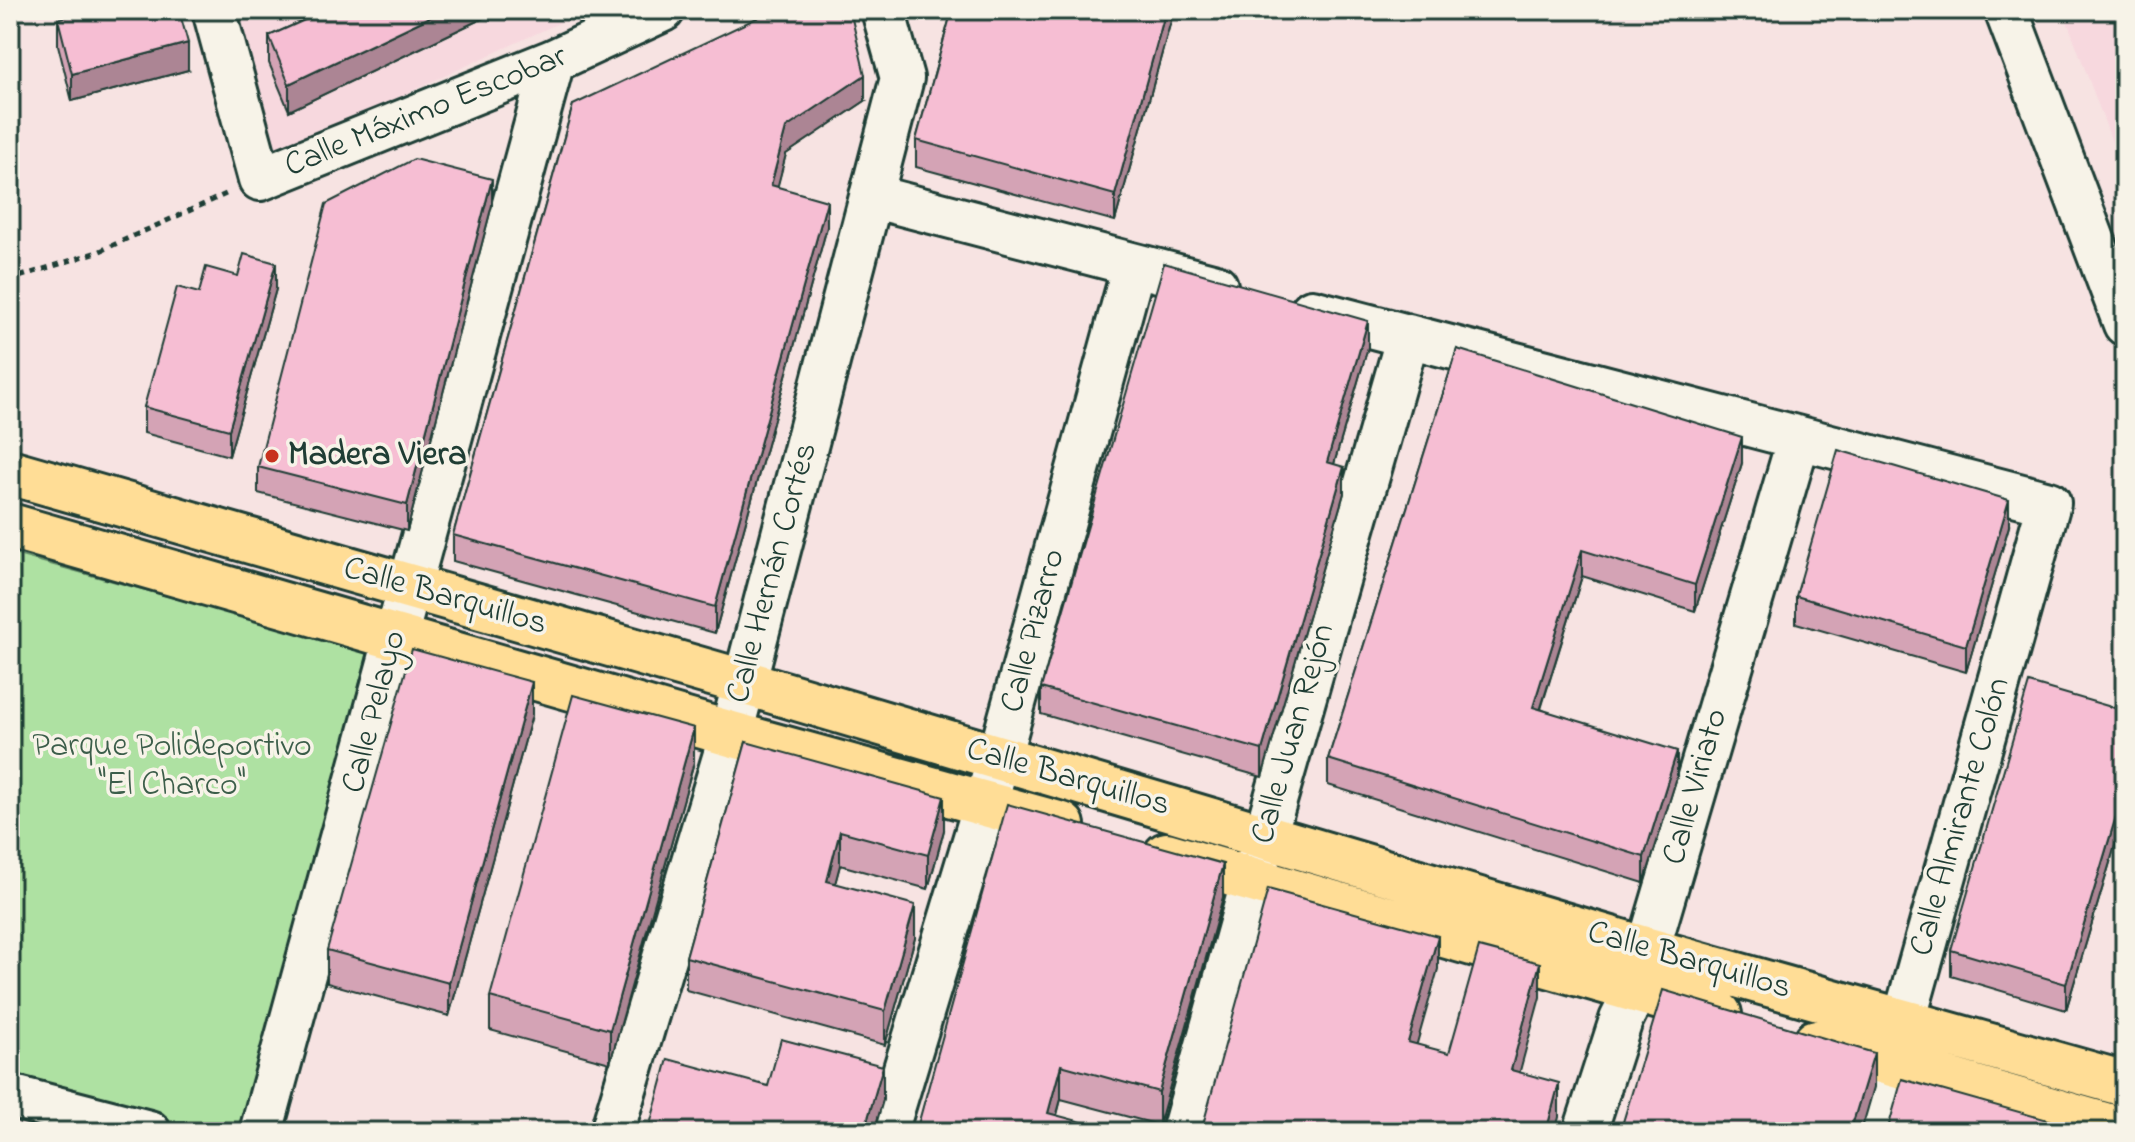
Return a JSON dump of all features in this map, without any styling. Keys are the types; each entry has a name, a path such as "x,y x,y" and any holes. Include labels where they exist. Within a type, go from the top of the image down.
{"main road":[{"name":"Calle Barquillos","path":"10,472 743,682 1265,836 1642,970 1765,1027 2125,1131"},
{"name":"Calle Barquillos","path":"10,526 731,734 1253,880 1642,970 1904,1021 2125,1084"}],"street":[{"name":"Calle Máximo Escobar","path":"214,10 260,179 553,61 663,10"},
{"name":"Calle Hernán Cortés","path":"612,1132 731,734 902,78 883,10"},
{"path":"2006,10 2125,324"},
{"name":"Calle Pelayo","path":"261,1132 553,61"},
{"path":"871,196 1799,438"},
{"name":"Calle Pizarro","path":"886,1132 999,758 1134,265"},
{"name":"Calle Juan Rejón","path":"1183,1132 1408,336"},
{"name":"Calle Almirante Colón","path":"1799,438 2049,503 1873,1132"},
{"name":"Calle Viriato","path":"1585,1132 1621,1020 1642,970 1799,438"},
{"path":"10,1096 149,1132"}],"path":[{"path":"10,283 22,276 100,251 260,179"}],"shaded area":[{"path":"229,10 587,10 267,158"},
{"path":"2063,10 2125,10 2125,177"}],"green space":[{"name":"Parque Polideportivo \"El Charco\"","path":"10,553 368,651 245,1132 196,1132 10,1080"}],"building":[{"path":"90,10 179,10 188,43 72,74 58,19"},
{"path":"327,10 445,10 289,84 269,36"},
{"path":"774,10 850,10 865,75 786,128 771,185 827,201 715,607 453,535 573,105"},
{"path":"952,10 1166,10 1115,195 916,140"},
{"path":"414,159 492,179 407,505 258,467 326,204"},
{"path":"244,254 276,263 229,430 144,407 177,287 199,293 206,267 238,276"},
{"path":"1164,263 1368,321 1327,462 1344,467 1262,750 1041,688"},
{"path":"1457,349 1742,437 1695,585 1582,550 1533,707 1677,751 1644,857 1328,759"},
{"path":"1838,450 2009,500 1966,646 1796,596"},
{"path":"412,649 532,682 449,983 327,950"},
{"path":"2029,683 2125,711 2125,786 2066,984 1951,950"},
{"path":"573,695 694,728 610,1030 490,997"},
{"path":"746,742 944,797 928,855 840,831 827,881 915,905 885,1011 686,957"},
{"path":"1007,804 1223,864 1159,1092 1061,1065 1048,1113 1119,1132 916,1132"},
{"path":"1268,889 1438,936 1408,1042 1449,1053 1479,947 1540,963 1511,1070 1559,1083 1546,1132 1201,1132"},
{"path":"1663,990 1874,1053 1850,1132 1620,1132"},
{"path":"781,1039 883,1066 864,1132 648,1132 668,1059 768,1086"},
{"path":"1902,1079 2090,1132 1887,1132"}],"place":[{"name":"Madera Viera","path":"272,456"}]}
